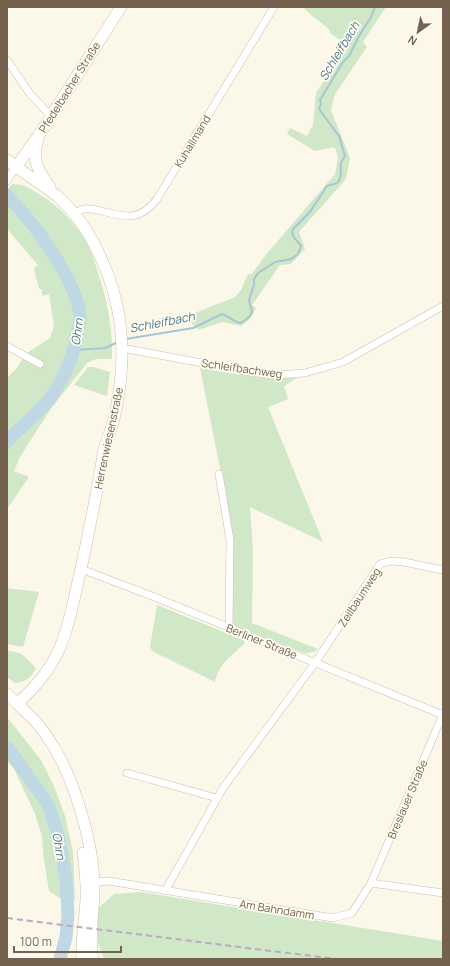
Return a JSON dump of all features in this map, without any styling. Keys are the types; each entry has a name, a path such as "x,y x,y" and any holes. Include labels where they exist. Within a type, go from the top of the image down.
{"main road":[{"name":"Pfedelbacher Straße","path":"11,164 39,135 121,7"},
{"path":"39,135 35,148 35,158 40,174 56,196"},
{"name":"Herrenwiesenstraße","path":"11,164 56,196 75,214 90,236 113,289 120,318 122,342 122,366 115,416 103,452 92,519 66,630 47,673 17,704"},
{"path":"7,693 16,696 26,695 26,707 30,716"},
{"path":"7,693 30,716 54,748 64,766 78,802 89,845 94,882 92,936 93,959"},
{"path":"17,704 27,723 49,752 62,777 74,811 86,872 86,901 81,943 82,959"}],"street":[{"name":"Kuhallmand","path":"75,214 83,209 96,209 126,216 138,214 150,208 274,7"},
{"path":"7,60 30,94 51,116"},
{"path":"7,181 11,164"},
{"name":"Schleifbachweg","path":"122,342 268,374 276,375 305,373 343,362 443,306"},
{"path":"7,346 40,364"},
{"path":"219,474 230,540 229,627"},
{"name":"Zeilbaumweg","path":"165,891 227,782 315,663 380,564 390,560 443,570"},
{"name":"Berliner Straße","path":"81,569 152,596 443,714"},
{"name":"Breslauer Straße","path":"371,883 443,714"},
{"path":"127,773 217,798"},
{"name":"Am Bahndamm","path":"94,882 109,881 333,918 352,913 371,883"},
{"path":"371,883 443,893"}],"green space":[{"path":"303,7 386,7 363,42 367,47 335,94 331,110 350,158 346,179 299,232 305,249 291,264 280,265 252,305 256,308 251,318 241,326 222,322 199,330 185,317 235,297 241,290 248,274 252,274 264,257 335,174 338,158 335,147 315,151 287,134 290,128 307,136 313,125 316,93 348,45 331,34 328,28"},
{"path":"12,184 26,187 53,203 71,221 86,241 94,259 106,303 110,325 112,359 96,359 87,363 50,410 20,457 14,471 29,477 7,509 7,378 15,370 27,353 50,338 54,326 49,294 42,296 42,290 39,288 34,270 38,265 7,229 7,190"},
{"path":"88,367 110,372 107,396 74,385"},
{"path":"200,368 248,376 297,378 284,386 288,399 268,407 323,542 250,507 253,549 252,623 318,649 314,652 307,654 232,625 228,508"},
{"path":"7,588 39,592 23,647 7,644"},
{"path":"157,605 244,640 244,644 222,665 215,682 152,651 150,647"},
{"path":"7,650 22,654 36,668 28,679 15,683 7,677"},
{"path":"7,717 41,760 54,786 65,816 73,852 75,900 64,901 49,891 43,854 42,836 35,814 14,769 7,761"},
{"path":"141,892 443,941 443,959 104,959 98,943 97,909 114,894"}],"waterway":[{"name":"Schleifbach","path":"126,339 193,328 222,314 241,323 249,317 252,312 249,300 254,285 254,279 258,273 275,262 291,259 298,254 301,246 293,236 292,231 310,212 327,186 336,184 339,181 341,176 341,163 345,156 339,136 319,109 321,104 320,100 343,62 349,56 375,7"},
{"name":"Ohrn","path":"7,195 29,220 51,250 70,283 80,314 72,357 61,382 46,403 7,442"},
{"name":"Schleifbach","path":"75,350 105,348 118,342"},
{"name":"Ohrn","path":"7,747 48,804 59,838 66,878 68,915 66,937 60,959"}],"railway":[{"path":"7,918 336,959"}]}
